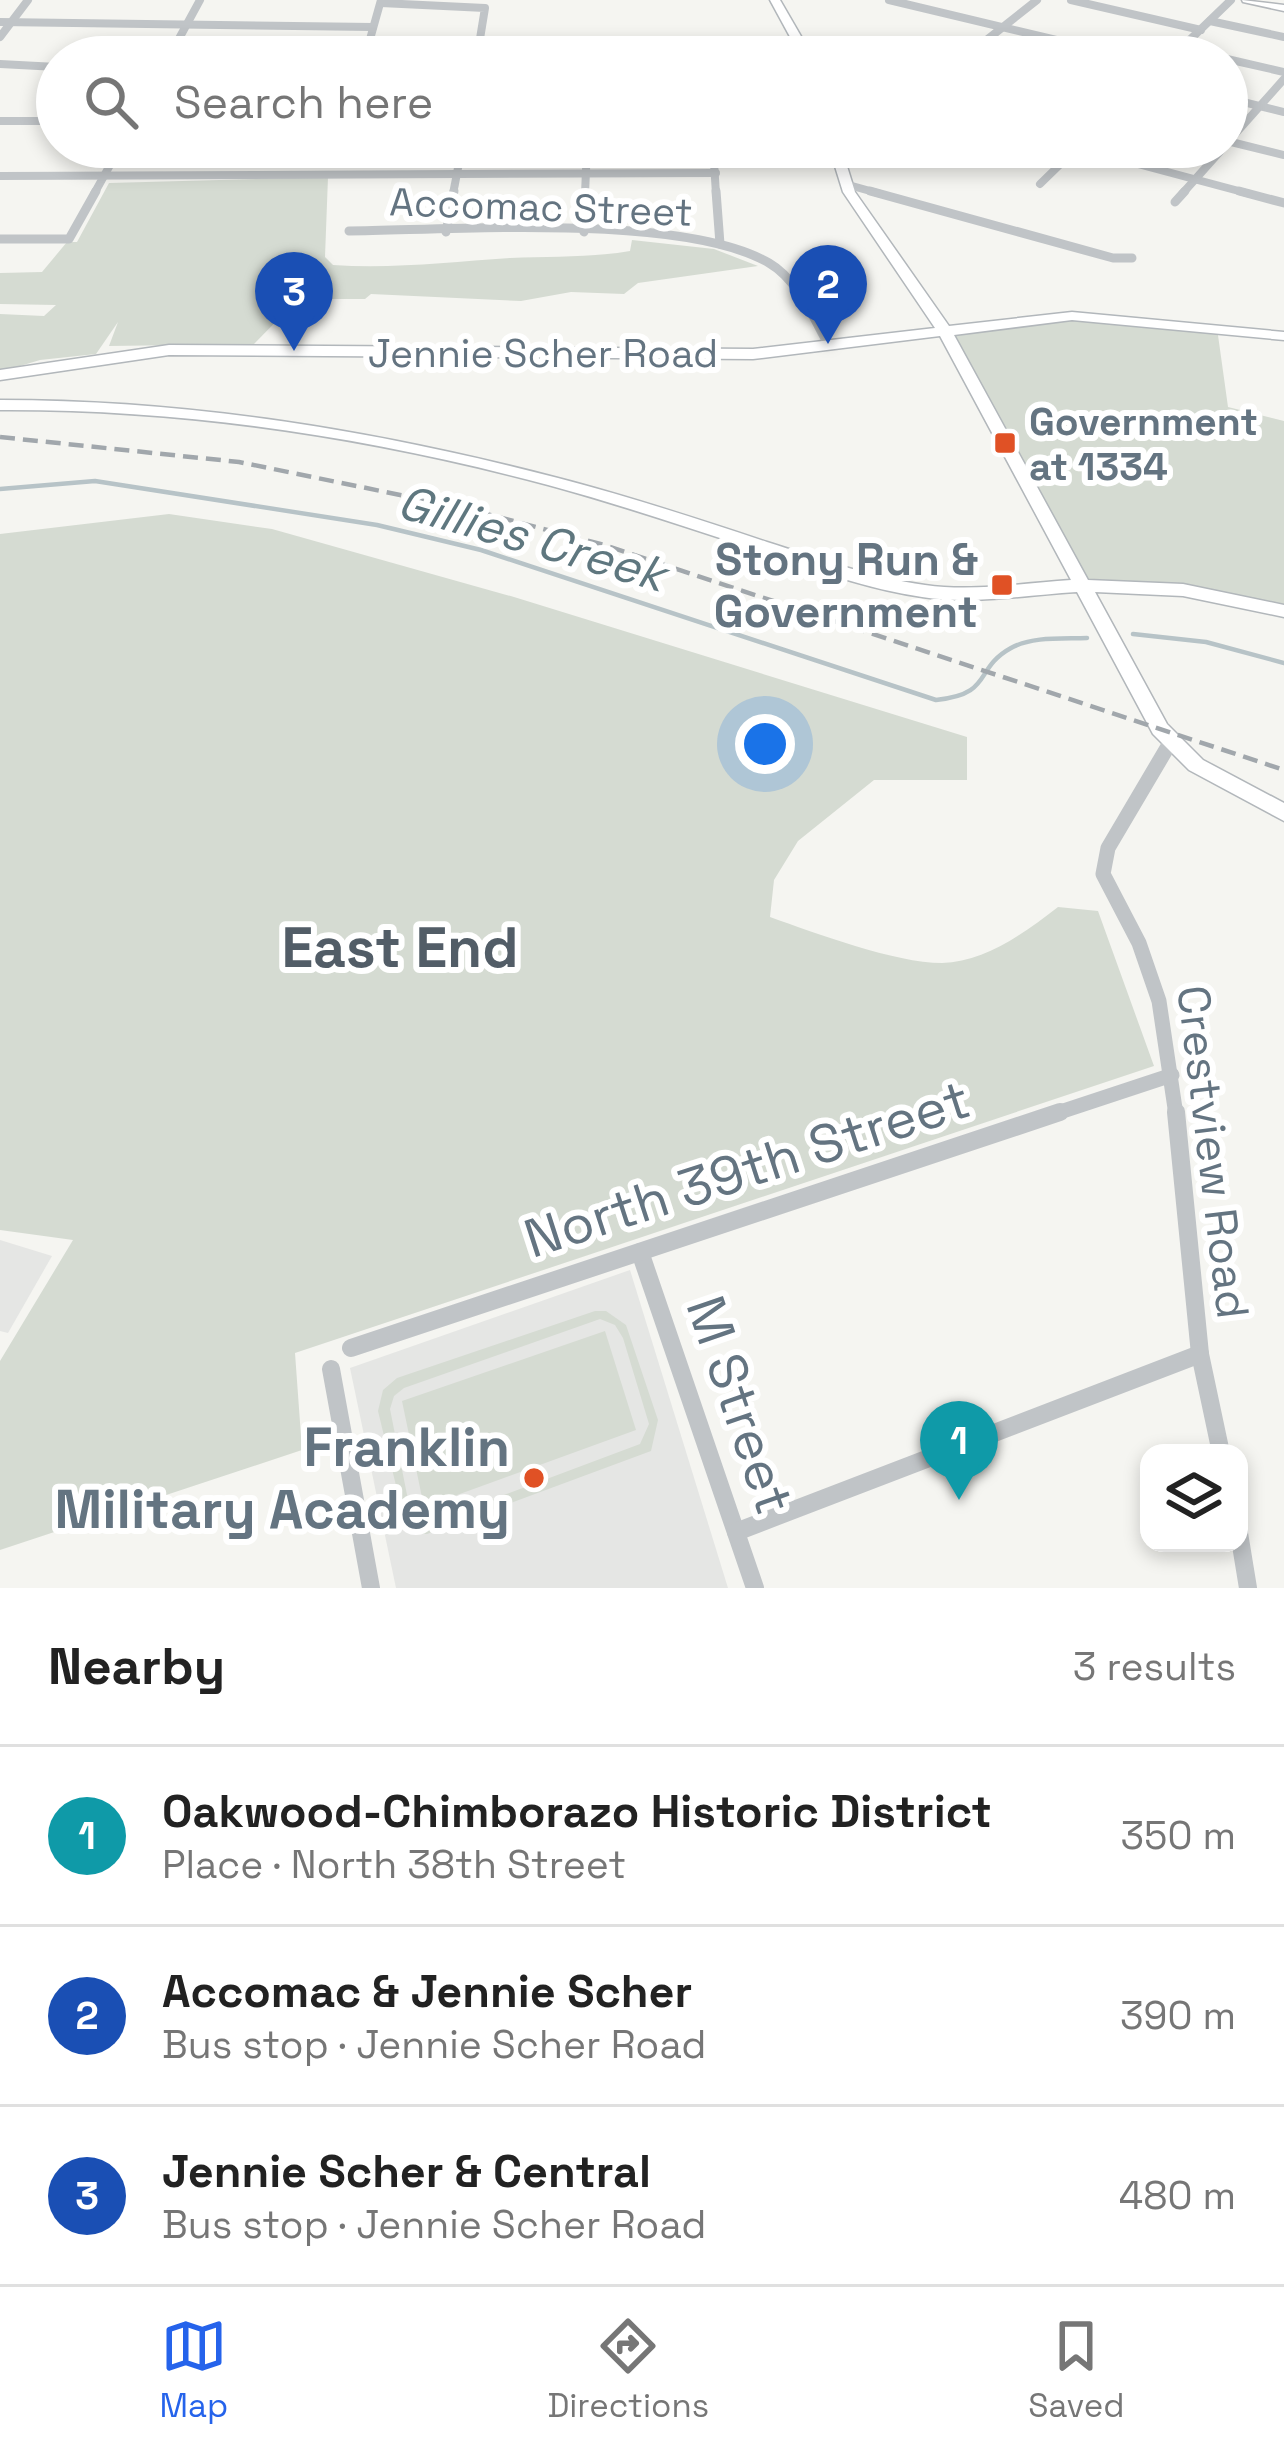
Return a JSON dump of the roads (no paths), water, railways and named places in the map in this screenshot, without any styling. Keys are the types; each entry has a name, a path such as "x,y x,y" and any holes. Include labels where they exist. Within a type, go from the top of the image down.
{"street":[{"path":"0,37 28,0"},
{"path":"180,36 200,0"},
{"path":"775,0 795,36"},
{"path":"890,0 1040,36"},
{"path":"992,36 1037,0"},
{"path":"1071,0 1201,30"},
{"path":"1194,36 1231,0"},
{"path":"1247,0 1284,8"},
{"path":"371,36 381,2 485,8 480,36"},
{"path":"1210,21 1284,37"},
{"path":"0,22 373,27"},
{"path":"0,64 36,66"},
{"path":"1248,65 1284,76 1248,119"},
{"path":"1248,103 1284,112"},
{"path":"0,121 36,121"},
{"path":"1248,147 1284,155"},
{"path":"0,239 68,239 108,168"},
{"path":"446,232 458,168"},
{"path":"584,232 586,168"},
{"path":"715,168 720,244"},
{"path":"841,168 845,184 918,285 944,330 1170,743 1196,766 1284,813"},
{"path":"1040,184 1056,168"},
{"path":"1155,168 1284,202"},
{"path":"1174,202 1205,168"},
{"path":"0,176 716,173"},
{"path":"845,184 1113,258 1132,258"},
{"name":"Accomac Street","path":"349,231 584,232 720,244 757,257 782,273 828,344"},
{"name":"Jennie Scher Road","path":"8,373 170,350 753,354 1072,316 1284,336"},
{"path":"0,390 8,373"},
{"path":"0,405 183,414 427,453 567,485 921,591 973,595 1082,586 1186,590 1284,611"},
{"name":"Crestview Road","path":"1170,743 1108,848 1103,874 1153,979 1172,1075 1200,1354 1219,1444"},
{"name":"North 39th Street","path":"351,1348 1172,1075"},
{"name":"M Street","path":"640,1252 754,1588"},
{"path":"736,1532 1200,1354"},
{"path":"331,1369 371,1588"},
{"path":"1242,1552 1248,1588"}],"waterway":[{"name":"Gillies Creek","path":"0,489 95,481 377,525 481,550 936,700 967,692 999,656 1020,644 1087,638"},
{"name":"Gillies Creek","path":"1133,634 1206,642 1284,663"}],"railway":[{"path":"0,437 239,462 464,508 604,545 1284,770"}],"place":[{"name":"Accomac & Jennie Scher","path":"828,344"},
{"name":"Jennie Scher & Central","path":"294,351"},
{"name":"Government at 1334","path":"1005,443"},
{"name":"Stony Run & Government","path":"1002,585"},
{"name":"Franklin Military Academy","path":"534,1478"},
{"name":"Oakwood-Chimborazo Historic District","path":"959,1500"}],"district":[{"name":"East End","path":"400,947"}]}
